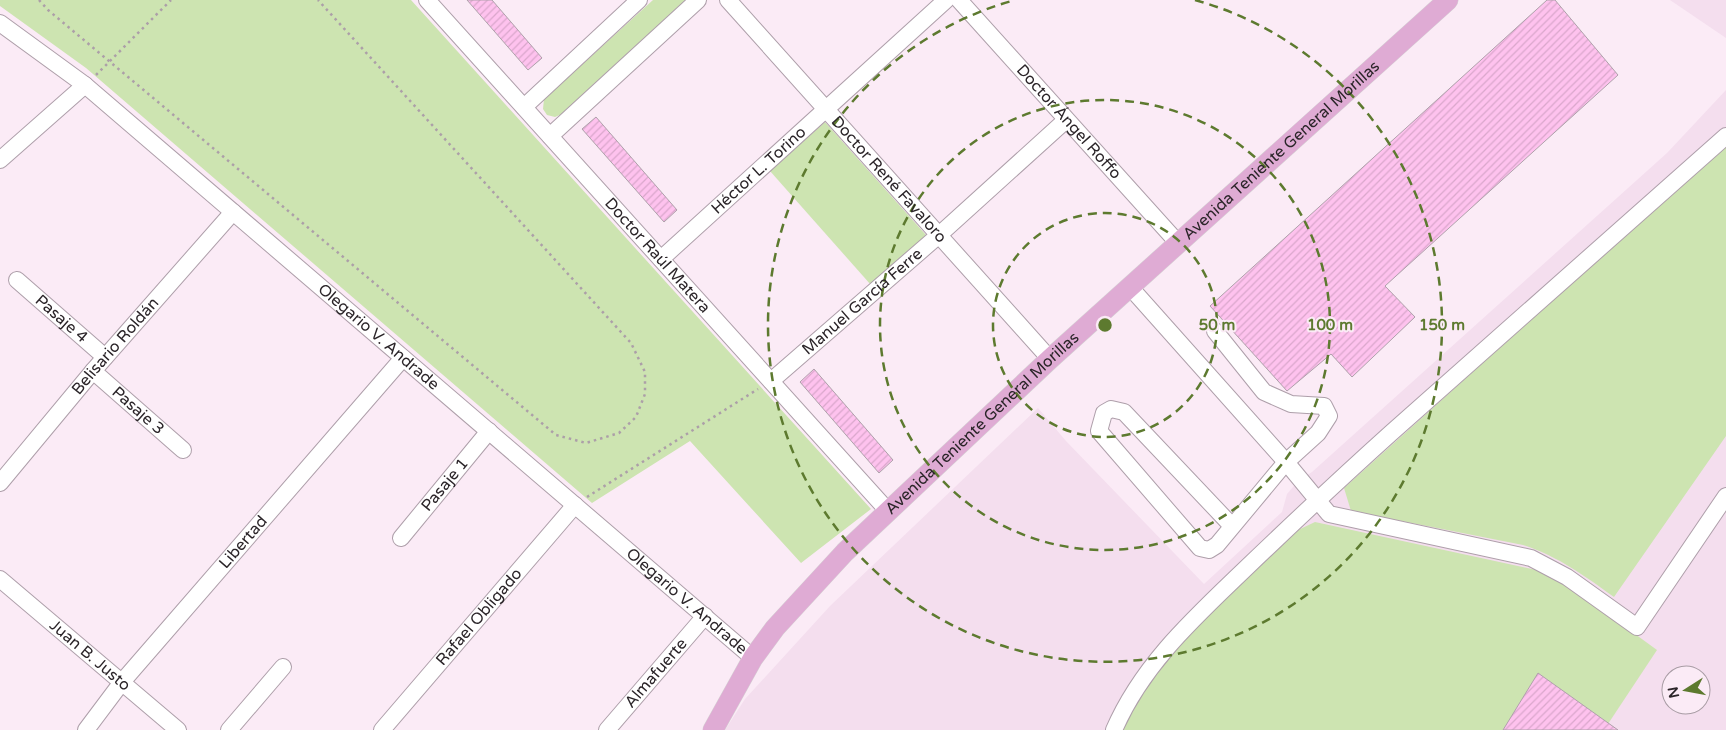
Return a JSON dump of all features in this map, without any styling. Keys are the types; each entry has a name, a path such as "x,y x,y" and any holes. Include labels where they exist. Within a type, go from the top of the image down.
{"main road":[{"name":"Avenida Teniente General Morillas","path":"713,730 753,658 804,594 888,511 1050,359 1448,0"}],"street":[{"name":"Doctor Raúl Matera","path":"427,0 888,511"},
{"path":"524,107 639,0"},
{"path":"550,136 698,0"},
{"name":"Doctor René Favaloro","path":"728,0 1050,359"},
{"name":"Héctor L. Torino","path":"661,259 946,0"},
{"name":"Doctor Ángel Roffo","path":"959,0 1178,243"},
{"name":"Olegario V. Andrade","path":"0,23 85,85 753,658"},
{"path":"0,160 85,85"},
{"name":"Manuel García Ferre","path":"771,381 939,235 1066,120"},
{"path":"1114,730 1141,682 1166,647 1316,499 1726,136"},
{"name":"Belisario Roldán","path":"0,483 105,357 233,212"},
{"name":"Pasaje 4","path":"17,280 105,357"},
{"path":"1130,287 1286,462 1329,514 1531,558 1567,577 1637,627 1726,496"},
{"path":"1215,331 1264,392 1291,404 1324,406 1330,416 1318,433 1286,462 1217,545 1209,550 1200,548 1101,436 1099,424 1104,413 1111,409 1124,412 1232,526"},
{"name":"Libertad","path":"86,730 122,682 403,358"},
{"name":"Pasaje 3","path":"93,371 183,450"},
{"name":"Pasaje 1","path":"401,538 488,431"},
{"name":"Rafael Obligado","path":"382,730 575,505"},
{"name":"Juan B. Justo","path":"0,579 178,730"},
{"name":"Almafuerte","path":"607,730 705,616"},
{"path":"229,730 283,667"}],"path":[{"path":"39,0 556,435 586,443 619,433 636,417 645,394 645,372 631,343 318,0"},
{"path":"110,61 171,0"},
{"path":"575,505 771,381"}],"shaded area":[{"path":"1670,0 1726,0 1726,38"},
{"path":"1726,90 1726,730 725,730 745,699 830,606 1038,408 1066,441 1204,584 1282,512 1287,494 1299,480 1312,472 1667,153"}],"green space":[{"path":"0,0 411,0 871,509 801,563 690,441 592,503 86,68 0,6"},
{"path":"653,0 688,0 562,114 555,117 547,115 543,109 544,99"},
{"path":"825,122 926,235 871,285 770,171"},
{"path":"1726,144 1726,436 1614,597 1559,561 1523,545 1351,511 1344,488"},
{"path":"1315,522 1541,571 1569,586 1657,650 1604,730 1118,730 1173,646 1296,531"}],"building":[{"path":"467,0 492,0 542,58 528,70"},
{"path":"1547,0 1555,0 1618,75 1385,286 1415,317 1352,377 1331,354 1287,391 1210,306"},
{"path":"596,117 677,210 664,222 582,129"},
{"path":"814,369 893,460 879,473 800,382"},
{"path":"1538,673 1618,730 1503,730"}]}
